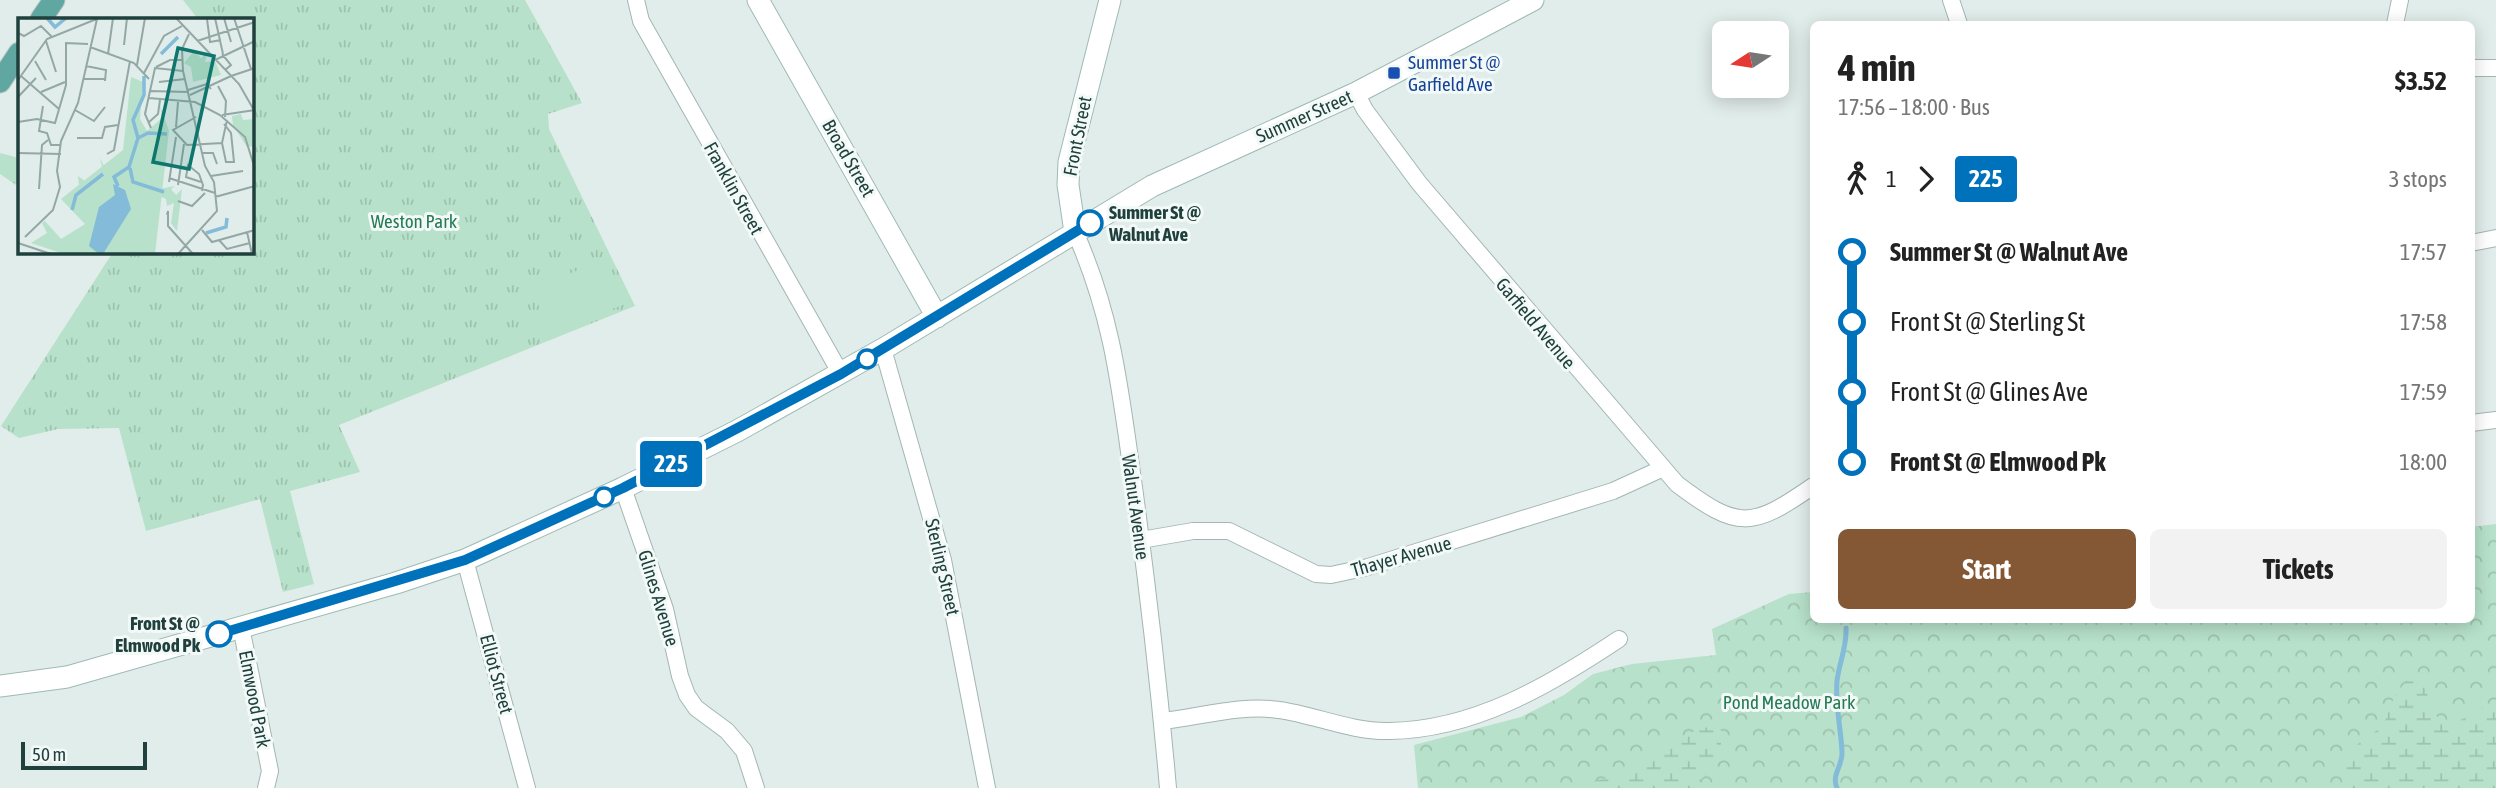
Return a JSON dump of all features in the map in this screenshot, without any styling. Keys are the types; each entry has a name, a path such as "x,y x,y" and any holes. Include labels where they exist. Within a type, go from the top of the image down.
{"main road":[{"path":"42,18 54,0"},
{"path":"0,82 18,55"}],"street":[{"name":"Franklin Street","path":"636,0 647,33 841,374"},
{"name":"Broad Street","path":"758,0 937,317"},
{"name":"Front Street","path":"1075,232 1069,197 1069,162 1110,0"},
{"name":"Summer Street","path":"1075,232 1153,186 1356,93 1533,0"},
{"path":"1951,0 1958,21"},
{"path":"2396,21 2400,0"},
{"path":"2475,68 2496,68"},
{"name":"Garfield Avenue","path":"1356,93 1365,110 1419,183 1661,469 1704,505 1730,518 1745,521 1784,506 1810,488"},
{"path":"0,686 67,677 465,560 623,488 841,374 1075,232"},
{"name":"Walnut Avenue","path":"1075,232 1100,292 1113,340 1141,540 1168,788"},
{"path":"2475,242 2496,238"},
{"name":"Sterling Street","path":"884,349 943,560 987,788"},
{"path":"2475,423 2496,420"},
{"name":"Thayer Avenue","path":"1141,540 1193,531 1228,531 1299,568 1316,573 1339,574 1613,491 1661,469"},
{"name":"Glines Avenue","path":"623,488 665,609 680,676 696,708 727,732 744,751 756,788"},
{"name":"Elliot Street","path":"465,560 527,788"},
{"name":"Elmwood Park","path":"241,627 268,780 281,788"},
{"path":"1162,721 1276,709 1368,730 1420,727 1510,702 1538,691 1619,639"}],"green space":[{"name":"Weston Park","path":"183,0 525,0 582,103 548,114 549,129 635,306 339,425 360,472 290,491 314,584 283,592 260,499 146,531 119,428 58,429 19,438 1,426 112,254 254,254 254,18 197,18"},
{"path":"0,153 18,158 18,186 0,174"},
{"path":"607,259 625,304 549,333 532,288"},
{"name":"Pond Meadow Park","path":"2496,524 2496,788 1418,788 1414,745 1521,717 1564,695 1593,674 1632,664 1716,655 1712,629 1789,594 1810,592 1810,623 2475,623 2475,527"},
{"path":"2419,676 2440,723 2457,722 2496,700 2496,788 2351,788 2337,767 2358,744 2383,726 2394,697 2406,681"},
{"path":"1711,726 1722,731 1720,755 1695,788 1587,788 1584,782 1597,781 1620,773 1674,740"}],"waterway":[{"path":"1837,788 1835,779 1842,752 1837,681 1846,628"}],"bus line":[{"name":"225","path":"219,634 396,583 465,560 623,488 737,431 841,374 1090,223"}],"place":[{"name":"Summer St @ Garfield Ave","path":"1394,73"},
{"name":"Summer St @ Walnut Ave","path":"1090,223"},
{"name":"Front St @ Elmwood Pk","path":"219,634"}]}
